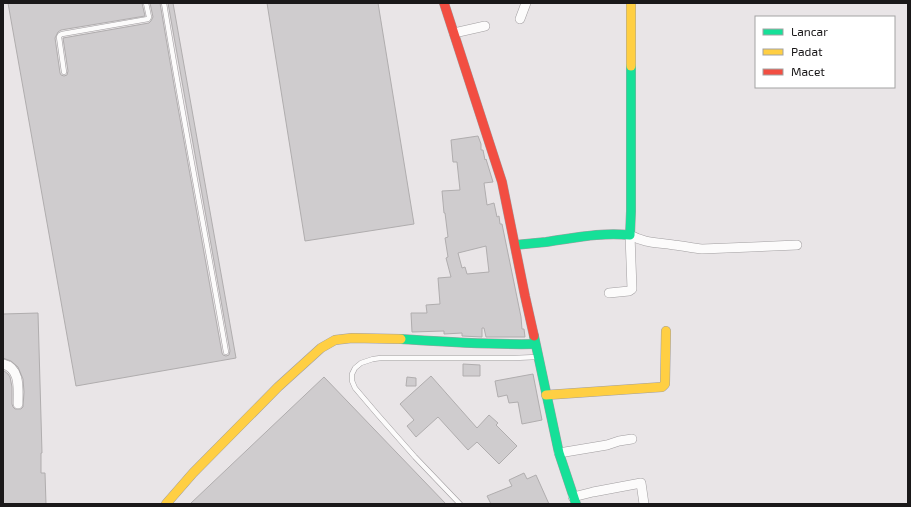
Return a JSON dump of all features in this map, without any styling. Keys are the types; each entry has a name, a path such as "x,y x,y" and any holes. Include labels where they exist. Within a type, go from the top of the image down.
{"street":[{"path":"444,3 502,182 559,453 575,501 593,492 640,483 644,504"},
{"path":"520,19 526,3"},
{"path":"609,293 629,291 632,289 630,234 631,3"},
{"path":"454,33 485,26"},
{"path":"515,245 587,235 619,233 630,234 638,239 649,242 702,249 797,245"},
{"path":"546,395 664,386 666,331"},
{"path":"166,504 193,473 278,387 321,348 335,340 352,338 401,339 469,344 535,344"},
{"path":"3,364 10,367 15,372 18,381 18,404"},
{"path":"559,453 632,439"}],"lane":[{"path":"64,72 59,37 60,35 148,19 149,17 146,3"},
{"path":"164,3 226,352"},
{"path":"460,504 415,457 356,388 352,381 352,374 355,368 361,363 372,359 381,358 539,357"}],"building":[{"path":"8,3 142,3 145,16 61,30 58,32 55,38 60,73 64,76 67,75 68,71 63,38 149,23 153,17 150,3 160,3 222,353 226,356 229,355 230,351 168,3 173,3 236,358 76,386"},
{"path":"267,3 378,3 414,224 305,241"},
{"path":"478,136 481,144 481,150 483,150 493,182 484,183 487,205 494,203 497,217 499,216 500,224 502,224 521,317 522,329 524,329 525,337 486,337 484,328 482,328 482,337 462,336 462,333 444,334 444,331 412,332 411,313 427,313 426,305 440,304 438,278 451,277 446,258 448,257 445,238 448,237 442,191 460,190 457,162 453,162 451,140","holes":["486,246 489,272 467,274 465,267 462,268 458,253"]},
{"path":"38,313 42,453 41,473 45,473 46,504 3,504 3,370 10,377 12,387 12,404 15,409 21,409 23,407 24,392 23,379 18,367 11,361 3,358 3,314"},
{"path":"463,364 480,365 480,376 463,376"},
{"path":"533,374 542,420 522,424 518,402 509,403 507,395 498,397 495,381"},
{"path":"431,376 477,428 489,415 498,423 496,425 517,446 499,464 477,442 468,450 438,417 416,437 407,426 414,420 400,404"},
{"path":"324,377 446,504 190,504"},
{"path":"407,377 416,378 416,386 406,386"},
{"path":"524,473 527,479 536,475 549,504 491,504 487,496 512,486 509,480"}],"traffic: fast":[{"path":"515,245 598,235 630,235 631,66"},
{"path":"534,336 559,453 576,504"},
{"path":"401,339 485,344 535,344"}],"traffic: slow":[{"path":"631,3 631,66"},
{"path":"546,395 662,387 665,384 666,331"},
{"path":"166,504 193,473 278,387 321,348 335,340 352,338 401,339"}],"traffic: jam":[{"path":"444,3 502,182 534,336"}]}
